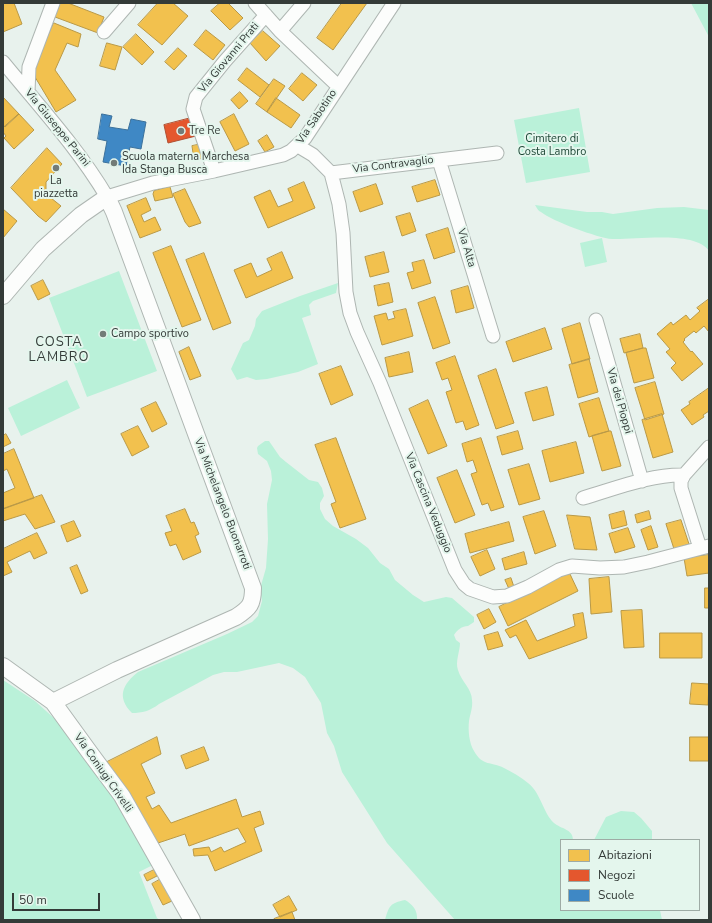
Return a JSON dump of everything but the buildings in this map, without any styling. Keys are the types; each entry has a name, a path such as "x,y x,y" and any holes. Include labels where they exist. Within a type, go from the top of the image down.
{"street":[{"path":"28,92 29,67 53,3"},
{"path":"104,32 129,3"},
{"path":"255,3 280,31 338,86"},
{"path":"280,31 304,3"},
{"name":"Via Sabotino","path":"107,197 153,182 214,171 283,155 291,151 305,138 394,3"},
{"name":"Via Giovanni Prati","path":"214,171 194,109 196,97 225,61 266,15"},
{"name":"Via Giuseppe Parini","path":"3,62 90,169 107,197"},
{"path":"298,146 313,155 331,173"},
{"name":"Via Contravaglio","path":"331,173 497,153"},
{"name":"Via Alta","path":"439,160 493,336"},
{"name":"Via Cascina Veduggio","path":"331,173 339,204 344,233 346,288 350,313 380,383 455,570 464,584 477,592 493,597 507,596 528,587 559,570 572,566 600,568 624,567 655,561 704,547"},
{"path":"3,296 43,249 81,215 107,197"},
{"name":"Via Michelangelo Buonarroti","path":"53,702 116,670 236,617 247,610 253,600 254,588 206,463 114,212 107,197"},
{"name":"Via dei Pioppi","path":"596,320 642,481"},
{"path":"704,547 681,488 681,481 684,475 709,447"},
{"path":"583,498 671,474 684,475"},
{"name":"Via Coniugi Crivelli","path":"3,666 53,702 122,796 192,920"}],"green space":[{"path":"691,3 709,3 709,37"},
{"name":"Cimitero di Costa Lambro","path":"579,108 590,172 526,183 514,120"},
{"path":"535,205 613,214 657,208 684,207 709,210 709,251 702,244 691,240 678,238 612,239 597,236 547,216 539,211"},
{"path":"602,238 607,262 585,267 580,243"},
{"name":"Campo sportivo","path":"119,271 157,371 87,397 49,298"},
{"path":"338,283 336,293 313,301 309,305 311,315 302,318 318,364 298,372 267,379 256,380 247,377 237,380 231,369 243,343 249,340 255,326 256,319 262,311"},
{"path":"67,380 80,408 21,436 8,408"},
{"path":"265,441 269,441 280,457 309,480 318,482 322,488 324,496 320,503 320,509 325,519 333,526 356,539 368,548 380,563 389,569 395,580 413,595 424,602 446,597 452,598 474,617 474,622 460,629 454,635 456,640 460,643 457,667 461,678 472,696 469,721 469,736 471,744 477,756 484,762 504,768 528,783 536,792 550,819 557,825 569,831 571,834 573,839 560,839 560,911 660,911 662,920 455,920 387,843 342,772 334,746 327,733 321,703 305,677 293,668 279,663 237,672 224,672 213,675 146,711 132,713 124,702 123,691 128,681 138,672 227,634 252,622 258,616 262,601 260,589 266,568 268,539 267,504 272,480 271,471 267,461 258,454 258,446"},
{"path":"3,680 35,701 66,729 118,799 153,865 139,872 157,918 160,920 3,920"},
{"path":"621,811 634,812 652,831 652,839 595,839 606,817"},
{"path":"405,900 410,903 417,913 417,920 385,920 388,911 393,904"}],"place":[{"name":"Tre Re","path":"181,131"},
{"name":"Scuola materna Marchesa Ida Stanga Busca","path":"114,163"},
{"name":"La piazzetta","path":"56,168"},
{"name":"Campo sportivo","path":"103,334"}],"district":[{"name":"COSTA LAMBRO","path":"59,350"}]}
